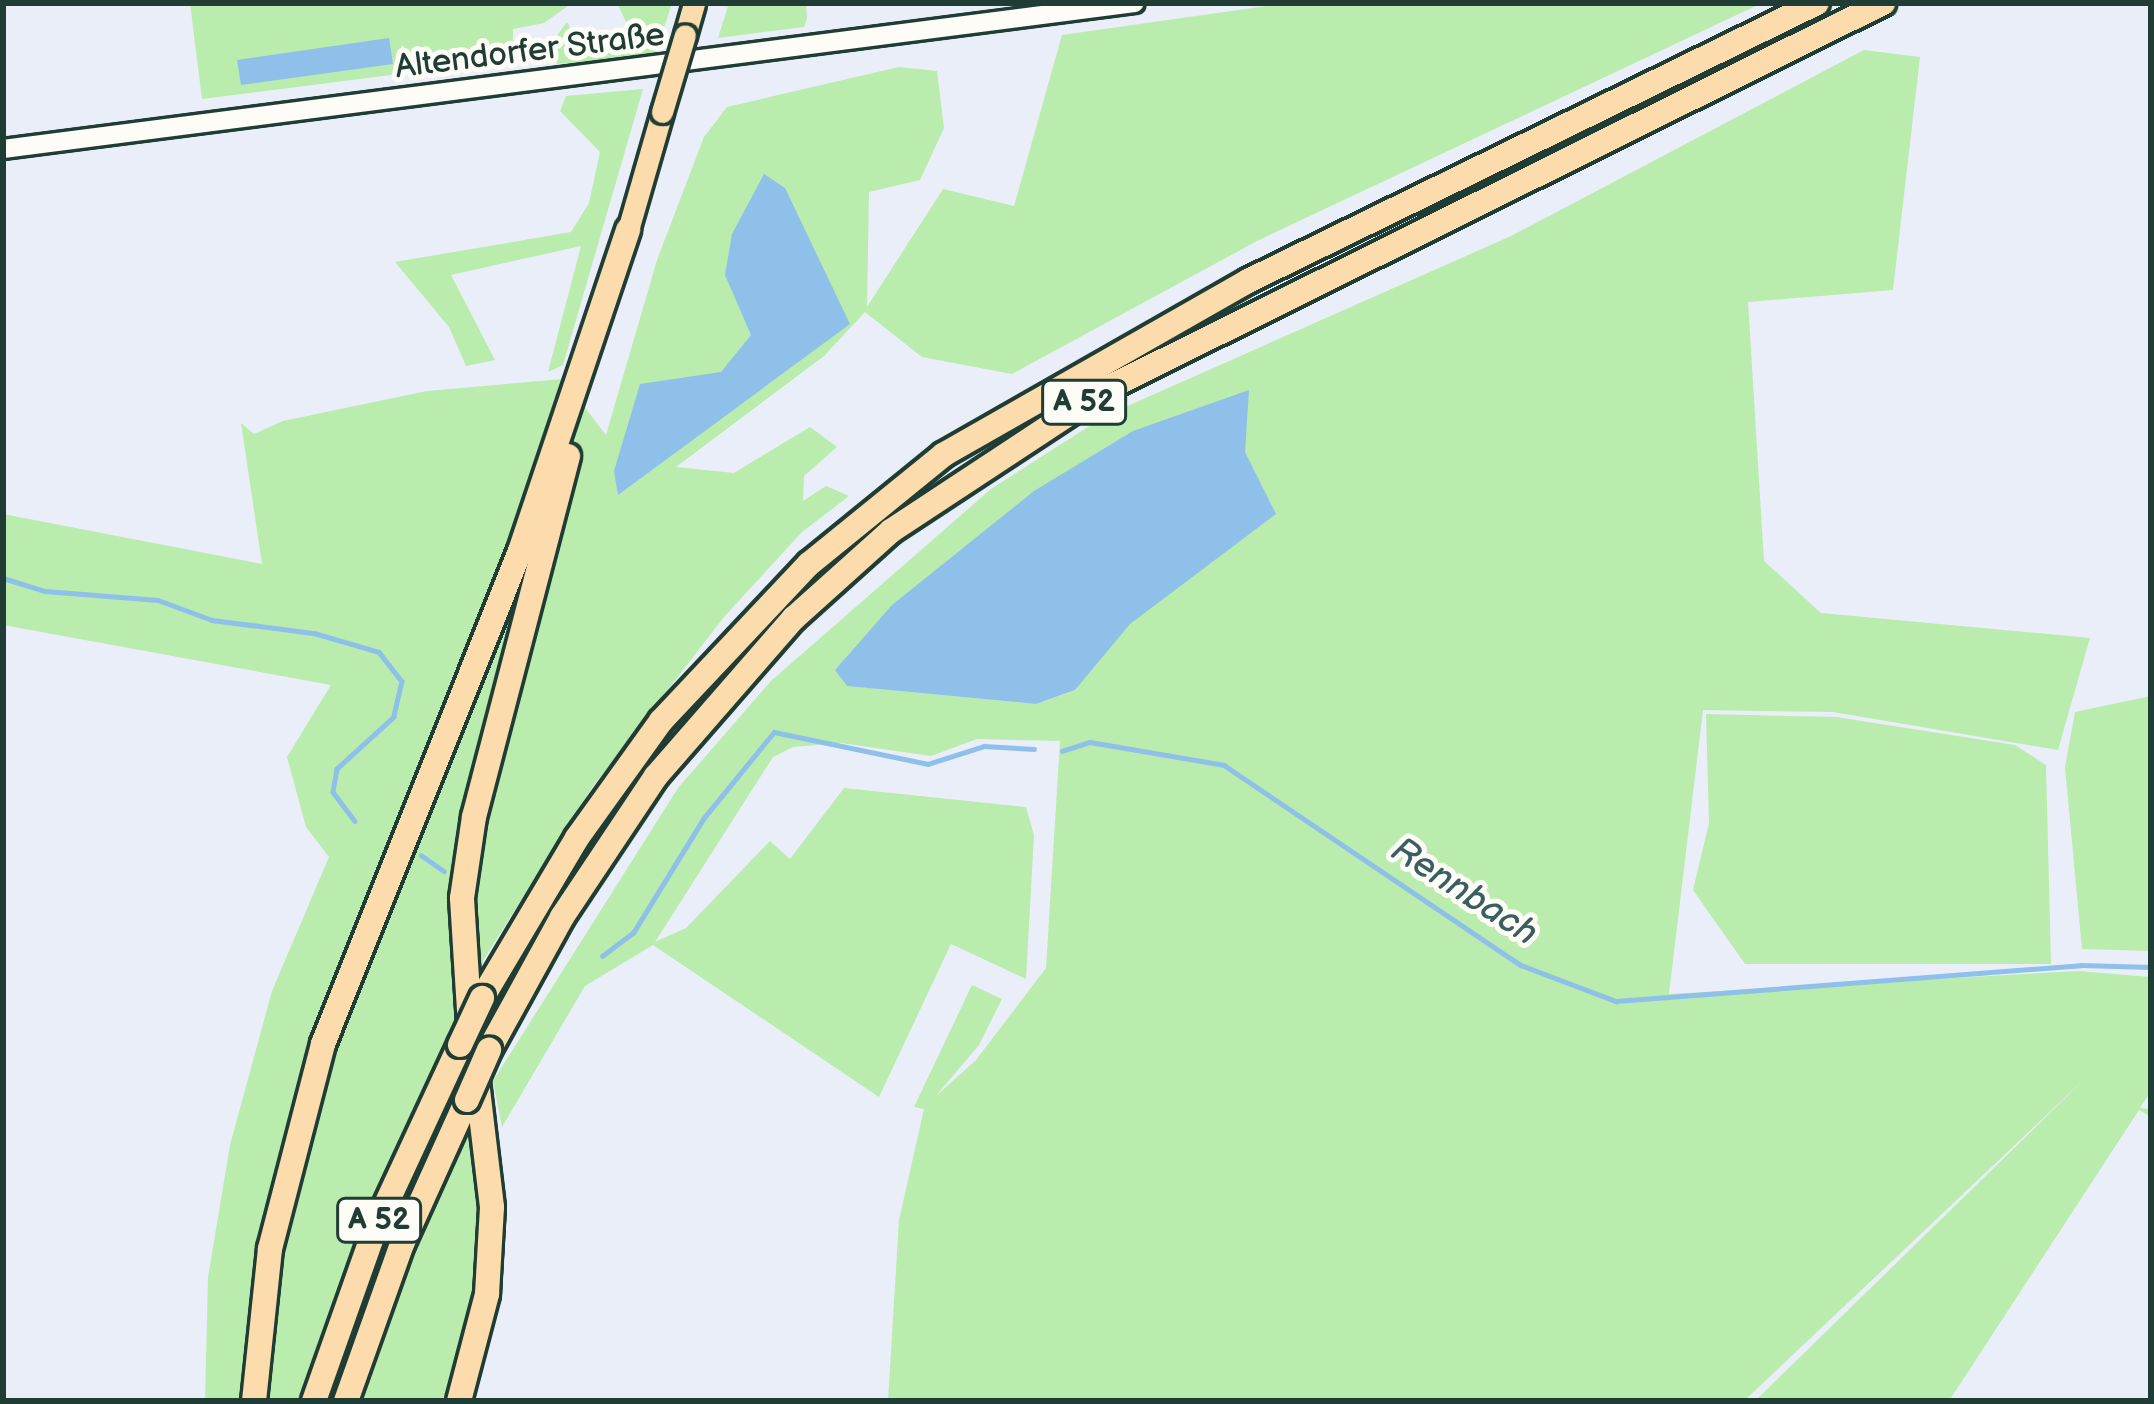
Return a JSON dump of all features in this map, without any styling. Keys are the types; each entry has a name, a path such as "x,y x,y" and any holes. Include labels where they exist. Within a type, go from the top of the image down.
{"highway":[{"name":"A 52","path":"314,1401 376,1226 482,998 577,838 661,721 809,564 926,468 1091,364 1248,280 1817,3"},
{"name":"A 52","path":"346,1401 402,1244 466,1100 562,917 656,776 778,634 891,531 1106,389 1883,3"},
{"path":"254,1401 270,1249 323,1044 520,551 628,230"},
{"path":"459,1401 488,1294 492,1207 462,898 499,713 628,230"}],"main road":[{"path":"628,230 694,3"}],"street":[{"name":"Altendorfer Straße","path":"3,149 1136,3"}],"green space":[{"path":"190,3 572,3 544,23 513,29 513,44 477,64 202,99"},
{"path":"617,3 672,3 655,56 557,64 552,42 567,22 583,52 630,30"},
{"path":"729,3 806,3 807,18 804,27 718,38"},
{"path":"1288,3 1762,3 1257,241 1012,374 922,357 865,312 824,356 676,467 734,473 810,427 837,447 804,476 803,501 826,486 849,496 802,532 724,617 591,789 484,959 365,1229 303,1401 205,1401 208,1277 230,1145 272,991 329,857 306,827 287,757 331,685 3,625 3,514 262,564 241,423 254,434 283,421 427,391 563,379 606,435 657,260 704,137 727,107 899,67 937,71 944,128 920,180 869,192 867,307 943,189 1014,206 1062,35"},
{"path":"1864,50 1920,57 1893,290 1748,302 1764,561 1821,613 2090,638 2058,750 1833,712 1703,710 1669,994 2078,971 2151,977 2151,1091 2140,1108 2151,1109 2151,1117 2139,1110 1949,1401 1755,1401 2090,1074 1744,1401 888,1401 899,1220 924,1109 914,1107 972,985 1002,999 979,1045 935,1097 976,1060 1046,968 1060,741 977,739 931,756 841,743 793,747 773,757 655,942 686,928 770,841 790,859 844,788 1026,807 1034,835 1026,979 951,944 879,1097 653,945 585,986 502,1127 493,1081 678,788 771,681 991,489 1105,416 1511,236","holes":["961,556 1095,636 1076,690 1036,704 849,686 892,605"]},
{"path":"643,89 563,365 548,372 581,246 451,275 495,360 466,366 449,327 395,262 571,232 589,203 600,152 560,111 566,96"},
{"path":"2151,696 2151,951 2082,949 2065,767 2075,712"},
{"path":"1706,714 1836,717 2015,745 2046,765 2051,964 1745,964 1693,890 1709,823"},
{"path":"475,1115 487,1207 482,1292 451,1401 359,1401 411,1249"}],"water":[{"path":"389,38 393,64 241,85 237,60"},
{"path":"764,174 785,188 850,324 618,495 614,471 640,384 721,372 751,335 725,275 732,234"},
{"path":"1249,390 1245,452 1276,514 1130,624 1075,690 1036,704 847,686 835,670 892,605 1034,491 1133,431"}],"waterway":[{"path":"3,578 45,591 158,600 212,620 314,633 379,652 402,681 394,717 337,769 333,792 355,821"},
{"name":"Rennbach","path":"602,956 633,933 703,819 774,732 928,764 984,746 1034,749"},
{"name":"Rennbach","path":"1062,751 1090,742 1224,765 1521,965 1616,1001 2081,965 2151,967"},
{"path":"421,855 444,871"}]}
